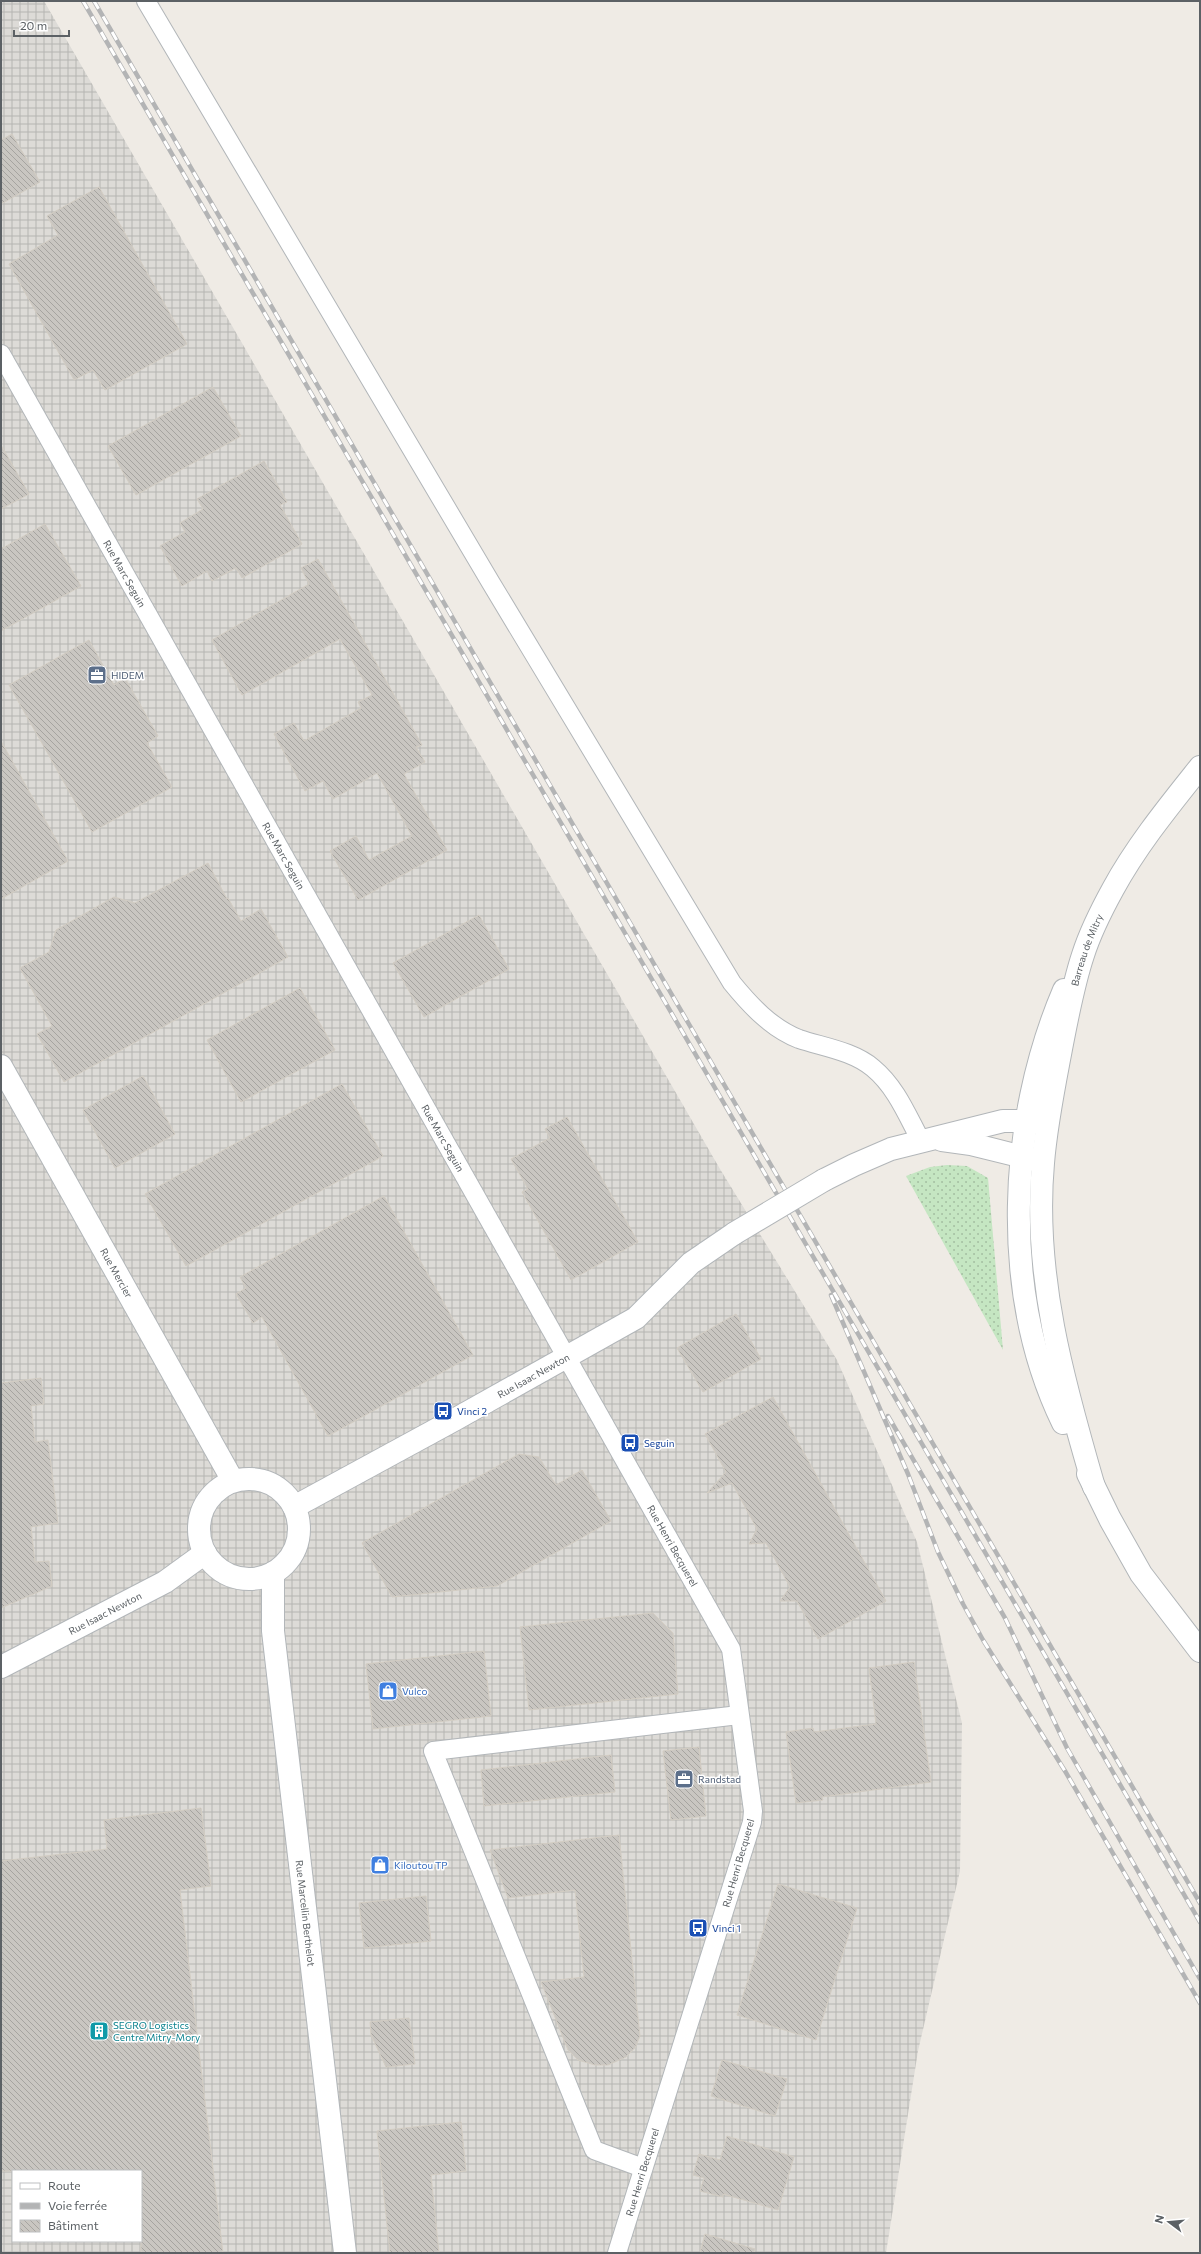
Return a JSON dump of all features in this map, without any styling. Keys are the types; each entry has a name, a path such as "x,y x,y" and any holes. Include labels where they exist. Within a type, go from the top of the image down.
{"street":[{"path":"146,1 241,158 491,583 732,983 749,1004 782,1030 797,1038 858,1058 872,1068 891,1086 929,1140 971,1144 1042,1162"},
{"name":"Rue Marc Seguin","path":"1,354 565,1358"},
{"name":"Barreau de Mitry","path":"1094,1487 1059,1362 1048,1297 1042,1242 1042,1162 1067,1019 1083,954 1113,888 1149,832 1200,766"},
{"path":"1083,954 1066,984 1049,1023 1034,1073 1026,1120 1021,1156 1020,1253 1027,1308 1038,1359 1057,1412 1094,1487 1141,1574 1200,1651"},
{"name":"Rue Mercier","path":"1,1066 233,1481"},
{"name":"Rue Isaac Newton","path":"294,1507 636,1318 691,1263 735,1233 824,1180 879,1154 966,1129 1003,1121 1026,1120 1048,1122"},
{"name":"Rue Henri Becquerel","path":"565,1358 731,1649 753,1811 752,1822 617,2253"},
{"path":"248,1478 264,1480 278,1487 289,1498 294,1507 297,1513 299,1531 296,1548 287,1562 273,1573 258,1579 242,1579 227,1575 214,1566 204,1553 199,1536 199,1519 210,1498 217,1489 233,1481 248,1478"},
{"name":"Rue Isaac Newton","path":"1,1667 165,1582 204,1553"},
{"name":"Rue Marcellin Berthelot","path":"273,1573 273,1631 345,2253"},
{"path":"643,2168 594,2150 433,1750 739,1715"}],"shaded area":[{"path":"1,1 44,1 720,1169 837,1360 917,1542 962,1723 960,1871 918,2051 886,2253 1,2253"}],"green space":[{"path":"947,1165 967,1166 988,1178 1003,1350 906,1176 930,1167"}],"building":[{"path":"12,134 40,182 1,204 1,140"},
{"path":"99,187 187,344 105,390 93,370 74,380 9,264 58,235 47,216"},
{"path":"213,387 241,436 136,495 108,446"},
{"path":"1,445 29,494 1,509"},
{"path":"264,461 287,502 280,505 302,544 242,578 236,568 212,581 207,571 182,586 160,546 185,532 180,523 203,509 197,499"},
{"path":"45,524 81,586 1,631 1,549"},
{"path":"318,559 422,745 416,747 425,762 404,774 447,850 358,900 330,851 356,836 369,860 412,836 377,773 333,799 323,781 305,791 274,734 294,723 304,741 361,708 358,702 372,695 340,639 242,695 212,640 309,584 301,568"},
{"path":"89,640 114,685 125,678 158,736 147,743 172,787 92,832 9,685"},
{"path":"1,741 68,861 1,899"},
{"path":"208,863 227,899 228,898 241,921 261,909 288,957 64,1082 37,1034 52,1026 20,968 49,952 56,930 114,897 135,903"},
{"path":"479,915 509,969 424,1017 393,963"},
{"path":"300,988 335,1050 241,1102 207,1040"},
{"path":"143,1076 175,1134 115,1168 83,1110"},
{"path":"342,1084 383,1156 186,1266 145,1194"},
{"path":"567,1117 638,1242 571,1280 522,1192 528,1189 511,1159 550,1138 545,1129"},
{"path":"384,1196 473,1355 328,1436 262,1317 253,1323 236,1294 246,1288 240,1277"},
{"path":"736,1314 761,1359 703,1392 677,1348"},
{"path":"41,1378 44,1404 31,1406 35,1442 48,1440 58,1523 31,1527 35,1562 49,1561 52,1586 1,1608 1,1383"},
{"path":"773,1397 886,1601 818,1639 797,1601 780,1601 790,1587 766,1543 749,1544 757,1529 732,1483 707,1493 726,1472 705,1434"},
{"path":"519,1454 539,1457 556,1485 582,1470 611,1521 497,1586 392,1597 362,1543"},
{"path":"653,1613 673,1633 678,1694 529,1710 520,1627"},
{"path":"484,1651 491,1716 373,1729 366,1664"},
{"path":"914,1662 931,1782 822,1797 823,1800 796,1803 786,1732 813,1728 814,1732 876,1724 869,1668"},
{"path":"699,1747 706,1816 671,1820 663,1751"},
{"path":"611,1755 615,1792 484,1806 481,1770"},
{"name":"SEGRO Logistics Centre Mitry-Mory","path":"201,1808 211,1886 180,1890 223,2253 141,2253 142,2170 1,2171 1,1861 107,1849 104,1820"},
{"path":"619,1835 640,2036 635,2048 626,2057 608,2065 595,2065 578,2060 568,2050 541,1982 584,1977 575,1890 508,1898 490,1850"},
{"path":"778,1884 857,1908 816,2040 737,2015"},
{"path":"426,1896 431,1941 364,1948 359,1903"},
{"path":"409,2018 415,2064 386,2067 371,2035 370,2022"},
{"path":"722,2060 787,2079 775,2116 711,2096"},
{"path":"461,2122 466,2171 431,2175 439,2253 390,2253 377,2131"},
{"path":"727,2136 794,2157 778,2210 723,2194 723,2197 700,2191 704,2178 693,2175 699,2154 720,2160"},
{"path":"705,2234 755,2249 754,2253 700,2253"}],"railway":[{"path":"83,1 1200,1922"},
{"path":"94,1 1200,1903"},
{"path":"831,1295 908,1474 938,1552 963,1604 983,1640 1065,1771 1200,2003"},
{"path":"888,1416 1005,1618 1067,1748 1200,1979"}],"place":[{"name":"HIDEM","path":"97,675"},
{"name":"Vinci 2","path":"443,1411"},
{"name":"Seguin","path":"630,1443"},
{"name":"Vulco","path":"388,1691"},
{"name":"Randstad","path":"684,1779"},
{"name":"Kiloutou TP","path":"380,1865"},
{"name":"Vinci 1","path":"698,1928"},
{"name":"SEGRO Logistics Centre Mitry-Mory","path":"99,2031"}]}
